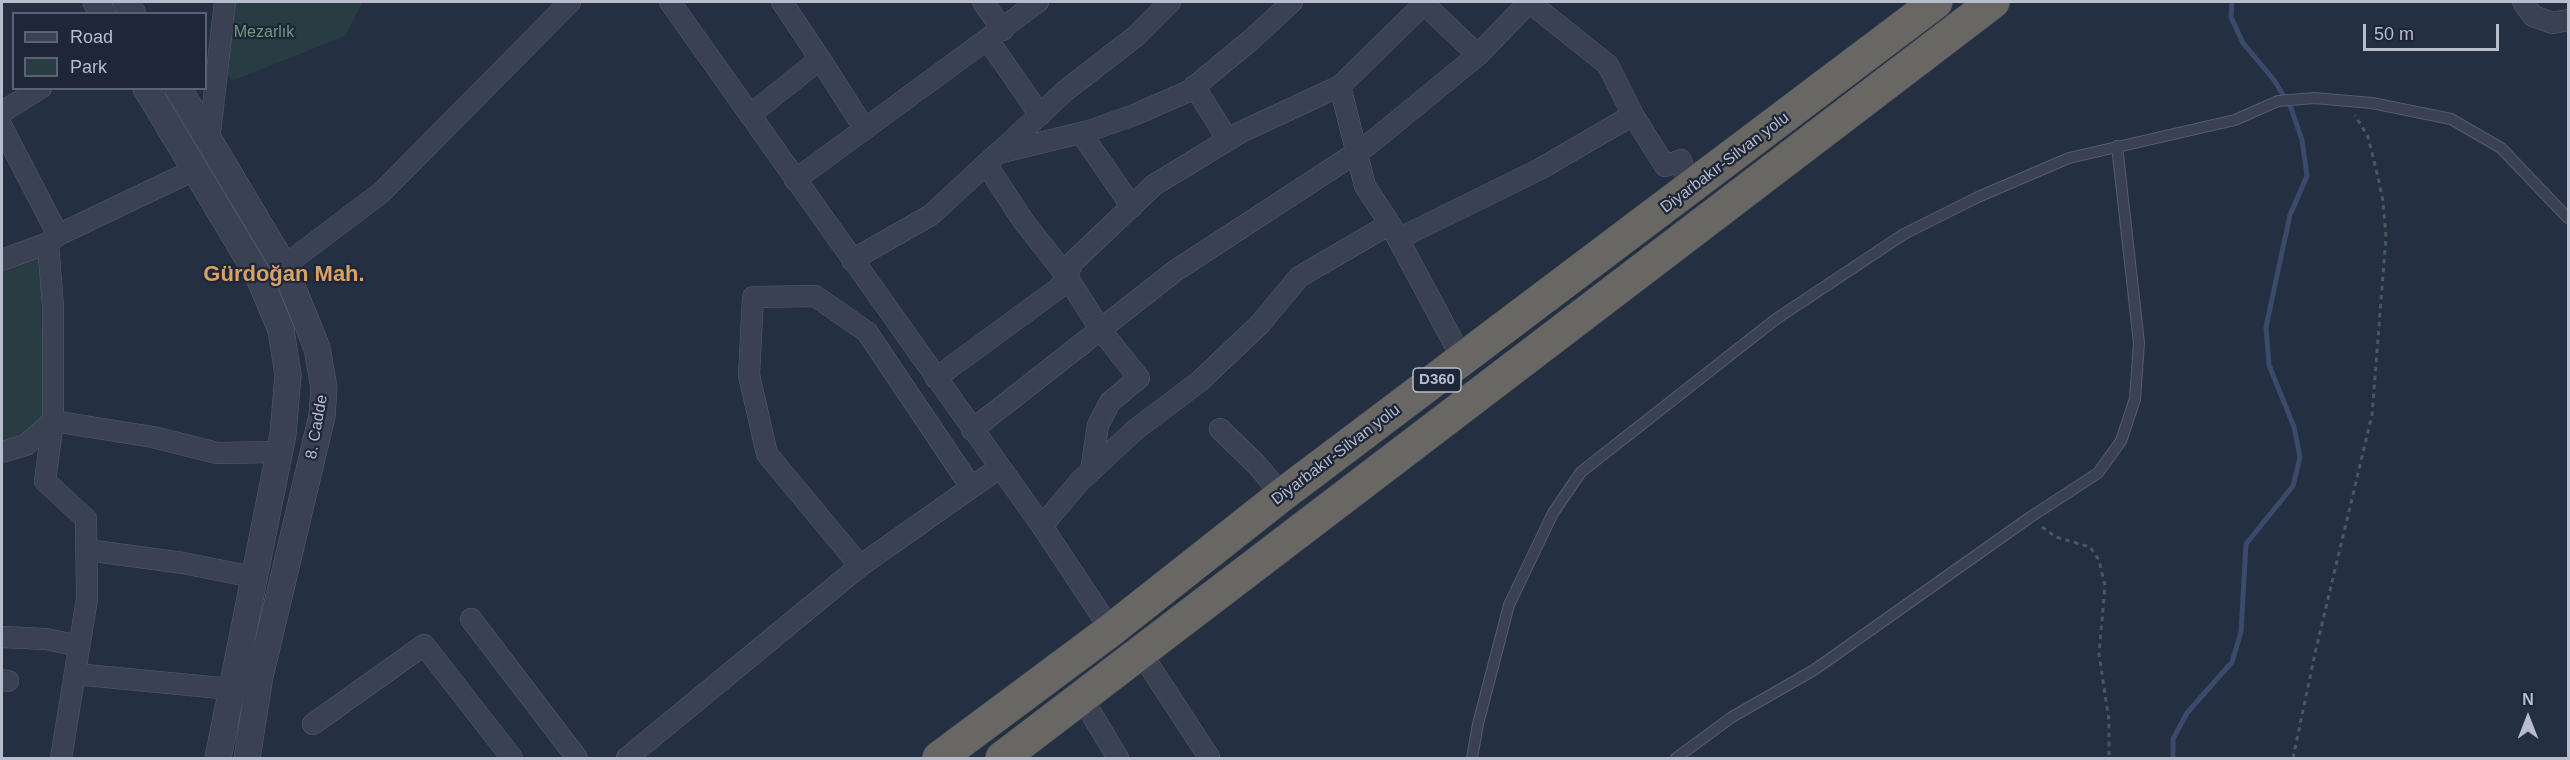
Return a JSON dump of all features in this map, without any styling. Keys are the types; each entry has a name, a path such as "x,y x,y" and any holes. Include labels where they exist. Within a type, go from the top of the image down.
{"highway":[{"name":"Diyarbakır-Silvan yolu","path":"939,759 1111,630 1282,495 1936,2"},
{"name":"Diyarbakır-Silvan yolu","path":"1013,755 1082,698 1993,2"}],"street":[{"path":"209,141 225,2"},
{"path":"284,266 382,192 570,2"},
{"path":"670,2 1042,526 1111,630"},
{"path":"782,2 864,128"},
{"path":"983,2 996,35 1040,115"},
{"path":"795,180 864,128 996,35 1038,2"},
{"path":"852,260 931,215 1040,115 1136,36 1170,2"},
{"path":"992,159 1134,116 1194,86 1251,40 1292,2"},
{"path":"936,378 1060,287 1074,261 1154,185 1227,140 1340,86 1424,2 1478,55"},
{"path":"972,430 1175,272 1357,152 1478,55 1529,2 1608,65 1633,115 1665,166 1681,160 1690,189"},
{"path":"2523,2 2533,16 2553,22 2568,20"},
{"path":"750,116 820,59"},
{"path":"1194,86 1227,140"},
{"path":"1340,86 1365,186 1394,232 1463,360"},
{"path":"2,112 38,90"},
{"name":"8. Cadde","path":"147,90 258,275 281,330 288,375 279,452 218,759"},
{"name":"8. Cadde","path":"179,90 284,266 317,348 324,397 322,416 260,676 247,759"},
{"path":"1042,526 1091,471 1135,430 1209,373 1260,324 1299,277 1394,232 1540,169 1633,115"},
{"path":"2,127 53,239 53,422 45,481 86,519 87,599 61,759"},
{"path":"1081,133 1132,207"},
{"path":"992,159 1024,222 1066,275 1100,329 1138,378 1110,402 1098,425 1091,471"},
{"path":"2,260 53,239 194,170"},
{"path":"860,566 767,454 749,375 753,297 814,296 867,332 971,487"},
{"path":"2,452 26,445 53,422 153,437 217,453 279,452"},
{"path":"1220,429 1257,465 1282,495"},
{"path":"627,759 860,566 999,468"},
{"path":"87,550 183,563 254,577"},
{"path":"471,619 577,759"},
{"path":"2,637 46,639 79,646"},
{"path":"313,724 424,645 512,759"},
{"path":"1141,653 1209,757"},
{"path":"75,674 231,689"},
{"path":"1082,698 1118,759"}],"lane":[{"path":"1472,759 1478,724 1509,605 1552,513 1581,471 1776,319 1904,234 1977,196 2069,158 2235,120 2278,101 2314,98 2347,101 2451,119 2501,148 2568,218"},
{"path":"1676,759 1732,717 1814,670 2029,518 2098,473 2121,441 2135,399 2139,343 2117,146"}],"path":[{"path":"2293,759 2316,649 2372,415 2386,237 2383,201 2368,137 2347,101"},
{"path":"2029,518 2056,537 2090,547 2099,560 2105,586 2099,654 2109,721 2109,759"}],"green space":[{"name":"Mezarlık","path":"235,2 363,2 345,36 232,81 227,73"},
{"path":"42,257 41,320 45,402 40,427 2,443 2,266"}],"waterway":[{"path":"2173,758 2173,739 2187,713 2232,662 2241,632 2246,544 2293,486 2300,457 2294,427 2269,365 2266,327 2290,215 2307,176 2302,140 2291,108 2274,80 2243,43 2231,17 2232,2"}],"district":[{"name":"Gürdoğan Mah.","path":"284,275"}]}
